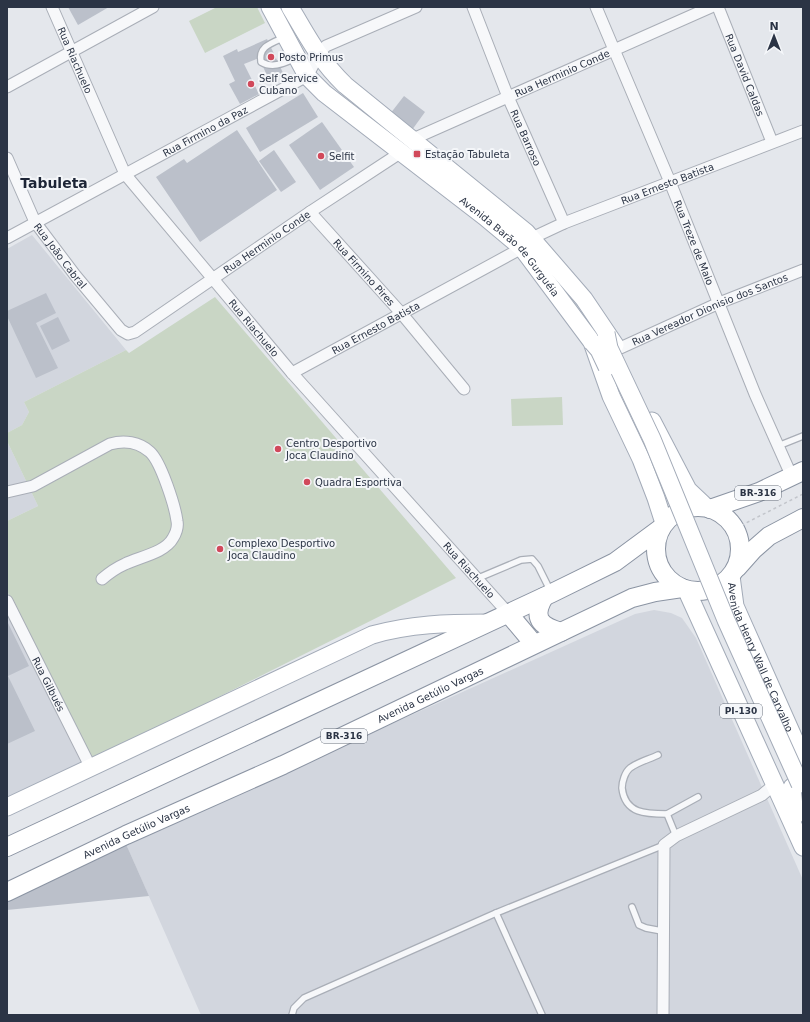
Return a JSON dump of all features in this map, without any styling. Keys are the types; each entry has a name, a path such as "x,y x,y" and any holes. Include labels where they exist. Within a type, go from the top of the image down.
{"highway":[{"name":"BR-316","path":"7,847 548,595 615,562 660,531 669,517 683,509 698,506 713,510 759,492 797,474"},
{"name":"Avenida Henry Wall de Carvalho","path":"713,510 733,525 740,540 741,548 738,563 732,574"},
{"name":"Avenida Getúlio Vargas","path":"7,892 126,834 283,765 632,598 655,592 684,589 698,591 711,589 722,584 753,550 769,536 803,518"},
{"path":"660,531 656,557 661,570 670,581 684,589"},
{"path":"548,595 538,609 539,619 547,628 561,632"},
{"path":"508,613 534,644"}],"main road":[{"name":"Avenida Barão de Gurguéia","path":"270,7 307,76 324,94 485,217 527,243"},
{"name":"Avenida Barão de Gurguéia","path":"290,7 317,54 330,71 345,85 413,139 527,243 599,337 618,349 688,490 713,510"},
{"name":"Avenida Barão de Gurguéia","path":"599,337 611,396 656,498 660,531"},
{"path":"599,337 599,350 642,438 703,586 798,786 800,840"},
{"name":"Avenida Henry Wall de Carvalho","path":"732,574 735,606 803,759"},
{"name":"PI-130","path":"684,589 800,840"},
{"path":"7,807 372,636 398,628 421,625 487,623"}],"street":[{"name":"Rua Riachuelo","path":"52,7 125,174 292,373 476,580 508,613"},
{"path":"7,87 153,7"},
{"path":"307,76 317,54 326,46 416,7"},
{"name":"Rua Barroso","path":"473,7 508,97 564,223"},
{"name":"Rua Treze de Maio","path":"596,7 670,182 778,446 797,474"},
{"name":"Rua Herminio Conde","path":"413,139 711,7"},
{"name":"Rua David Caldas","path":"718,7 772,142"},
{"name":"Rua Firmino da Paz","path":"7,238 307,76"},
{"name":"Rua Ernesto Batista","path":"292,373 402,314 564,223 803,131"},
{"name":"Rua Herminio Conde","path":"135,332 310,212 400,153"},
{"name":"Rua João Cabral","path":"7,158 36,222 75,275 120,330 128,334 135,332"},
{"name":"Rua Firmino Pires","path":"310,212 402,314 464,388"},
{"name":"Rua Vereador Dionisio dos Santos","path":"618,349 719,302 803,270"},
{"path":"7,492 33,486 115,443 127,442 139,445 150,452 160,466 177,519 173,539 163,548 123,565 102,579"},
{"name":"Rua Gilbués","path":"7,601 90,768"},
{"path":"663,1015 662,931 664,845 676,836 762,795 775,784"}],"lane":[{"path":"285,37 263,48 259,55 261,62 268,66 278,65 297,58"},
{"path":"778,446 803,436"},
{"path":"476,580 521,560 532,559 538,566 548,595"},
{"path":"658,755 629,769 622,782 623,796 631,808 646,814 667,814 698,796"},
{"path":"667,814 676,836"},
{"path":"292,1015 294,1008 304,998 496,913 664,845"},
{"path":"632,907 639,925 662,931"},
{"path":"496,913 542,1015"}],"path":[{"path":"736,528 803,494"}],"shaded area":[{"path":"32,235 126,350 24,402 29,412 22,425 7,433 7,249"},
{"path":"7,441 38,506 7,521"},
{"path":"7,591 93,760 7,799"},
{"path":"654,610 671,613 682,618 696,638 803,880 803,1015 201,1015 126,844 635,614"}],"green space":[{"path":"217,7 257,7 265,23 205,53 189,21"},
{"name":"Complexo Desportivo Joca Claudino","path":"215,297 456,578 93,760 7,591 7,521 38,506 7,441 7,433 22,425 29,412 24,402 126,350 129,353"},
{"path":"562,397 563,425 512,426 511,399"}],"building":[{"path":"68,7 109,7 78,25"},
{"path":"267,39 284,75 270,82 259,58 244,64 259,94 240,104 229,84 235,81 223,56 237,49 238,52"},
{"path":"303,93 318,117 260,152 246,128"},
{"path":"404,96 425,112 412,130 390,114"},
{"name":"Selfit","path":"322,122 354,167 320,190 289,145"},
{"path":"237,130 277,190 200,242 156,177 184,159 187,163"},
{"path":"274,150 296,182 281,192 259,161"},
{"path":"46,293 56,313 36,323 58,368 36,378 7,316 7,311"},
{"path":"58,317 70,341 52,350 40,326"},
{"path":"7,621 29,666 8,676 35,731 7,744"},
{"path":"126,844 149,896 7,910 7,902"}],"place":[{"name":"Posto Primus","path":"271,57"},
{"name":"Self Service Cubano","path":"251,84"},
{"name":"Estação Tabuleta","path":"417,154"},
{"name":"Selfit","path":"321,156"},
{"name":"Centro Desportivo Joca Claudino","path":"278,449"},
{"name":"Quadra Esportiva","path":"307,482"},
{"name":"Complexo Desportivo Joca Claudino","path":"220,549"}],"district":[{"name":"Tabuleta","path":"54,183"}]}
